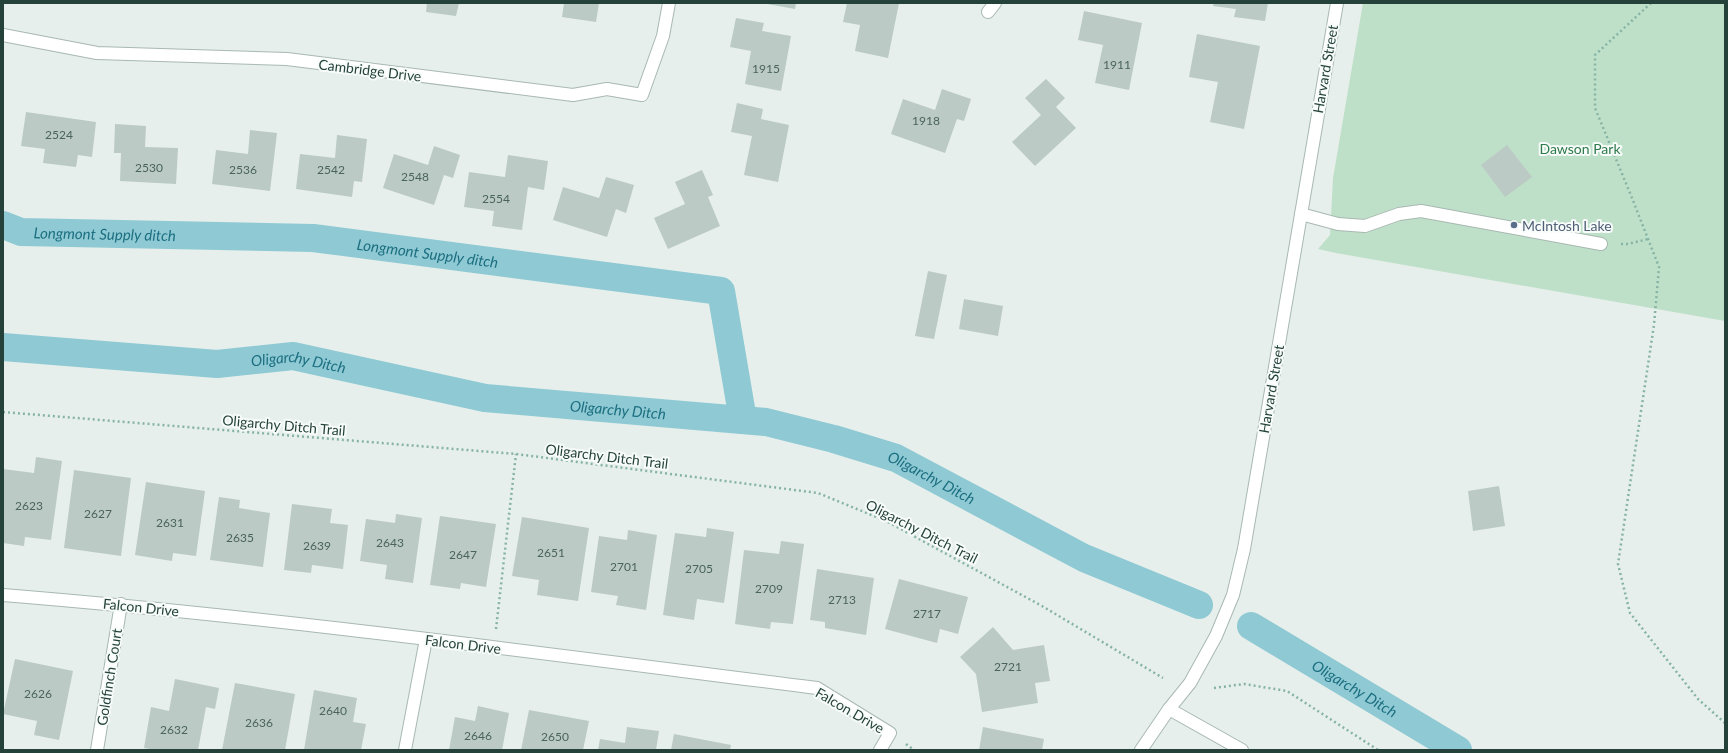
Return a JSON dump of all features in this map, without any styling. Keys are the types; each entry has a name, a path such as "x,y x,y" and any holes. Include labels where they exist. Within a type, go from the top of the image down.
{"street":[{"name":"Cambridge Drive","path":"3,35 97,53 287,59 573,95 607,89 642,95 663,36 669,3"},
{"name":"Harvard Street","path":"1141,750 1169,709 1190,683 1216,636 1233,595 1244,549 1336,3"},
{"path":"1301,214 1338,224 1365,226 1399,214 1421,211 1600,244"},
{"name":"Falcon Drive","path":"3,594 121,604 284,621 817,688 890,733 880,750"},
{"name":"Goldfinch Court","path":"97,750 121,604"},
{"path":"405,750 426,639"},
{"path":"1169,709 1242,750"}],"path":[{"path":"1651,3 1595,55 1595,108 1659,267 1654,326 1618,564 1630,613 1698,699 1725,723"},
{"path":"1600,244 1628,244 1648,239"},
{"name":"Oligarchy Ditch Trail","path":"3,412 516,454 818,493 886,521 1042,606 1163,678"},
{"path":"494,648 516,454"},
{"path":"1214,688 1244,684 1287,691 1378,750"}],"green space":[{"name":"Dawson Park","path":"1363,3 1725,3 1725,321 1318,249 1330,235 1333,178"}],"building":[{"path":"427,3 459,3 456,16 426,12"},
{"path":"564,3 599,3 596,22 562,17"},
{"path":"762,3 796,3 795,9"},
{"path":"847,3 899,3 888,58 855,51 860,25 843,22"},
{"path":"1214,3 1268,3 1265,21 1234,17 1236,9 1213,6"},
{"path":"1084,11 1142,23 1129,90 1095,83 1103,45 1078,40"},
{"path":"736,18 764,23 762,31 791,36 781,91 745,84 751,51 730,47"},
{"path":"1197,34 1260,46 1244,129 1210,122 1218,82 1189,77"},
{"path":"1046,79 1065,98 1056,107 1076,128 1035,166 1012,142 1041,115 1025,98"},
{"path":"942,89 971,99 964,121 957,119 945,153 891,134 903,99 935,110"},
{"path":"737,103 763,109 761,119 789,125 778,182 744,175 752,136 731,132"},
{"path":"26,112 96,122 92,157 78,155 76,167 43,163 45,149 21,146"},
{"path":"115,124 146,126 145,147 178,148 176,184 120,181 121,153 114,153"},
{"path":"250,130 277,133 270,191 212,184 216,150 248,154"},
{"path":"337,135 367,139 362,182 354,181 352,197 296,189 300,154 335,158"},
{"path":"1507,145 1532,177 1505,197 1481,165"},
{"path":"434,146 460,155 453,178 444,175 434,205 383,188 394,154 428,165"},
{"path":"508,155 548,161 544,190 528,187 522,230 492,226 494,211 464,207 469,172 505,177"},
{"path":"702,170 713,195 708,197 720,226 668,249 654,218 685,204 675,182"},
{"path":"606,177 634,185 626,213 616,209 607,237 553,220 563,187 599,198"},
{"path":"928,271 947,275 934,339 915,336"},
{"path":"964,299 1003,306 998,336 959,329"},
{"path":"36,457 62,461 51,540 25,537 24,546 3,543 3,469 34,473"},
{"path":"74,470 131,478 121,556 64,548"},
{"path":"146,482 205,491 196,556 173,553 172,561 135,555"},
{"path":"1499,486 1505,526 1473,531 1468,491"},
{"path":"219,497 240,500 239,508 270,513 263,567 210,560"},
{"path":"292,504 332,509 330,523 348,525 343,569 312,565 311,573 284,570"},
{"path":"396,514 422,518 413,583 385,579 387,565 360,561 366,519 395,523"},
{"path":"440,516 496,524 486,587 461,583 460,589 430,585"},
{"path":"522,517 589,528 578,601 537,595 539,580 512,576"},
{"path":"707,528 734,532 724,603 697,599 694,620 663,615 675,533 706,537"},
{"path":"628,530 657,535 646,610 616,605 618,596 591,592 599,536 627,540"},
{"path":"781,541 804,544 793,624 771,622 770,629 735,624 744,550 779,554"},
{"path":"817,569 874,578 866,635 825,628 825,622 810,620"},
{"path":"899,579 968,597 958,634 940,629 937,643 885,629"},
{"path":"993,627 1013,650 1044,645 1050,681 1035,683 1038,703 982,712 976,674 960,657"},
{"path":"15,659 73,671 59,740 34,735 37,721 3,714"},
{"path":"175,679 219,688 215,709 206,707 198,750 155,750 144,748 151,707 169,711"},
{"path":"235,683 295,694 285,750 222,750"},
{"path":"314,690 357,698 353,722 366,724 361,750 304,750"},
{"path":"478,706 509,713 502,750 449,750 455,717 475,721"},
{"path":"529,710 589,721 583,750 521,750"},
{"path":"627,727 659,731 656,750 598,750 600,739 625,743"},
{"path":"983,727 1044,739 1042,750 979,750"},
{"path":"674,734 731,745 730,750 671,750"}],"waterway":[{"name":"Longmont Supply ditch","path":"3,225 21,232 313,238 721,291 743,420"},
{"name":"Oligarchy Ditch","path":"3,347 217,364 293,356 485,398 766,422 834,439 896,458 1084,558 1199,605"},
{"name":"Oligarchy Ditch","path":"1251,626 1458,750"}],"place":[{"name":"McIntosh Lake","path":"1514,225"}]}
